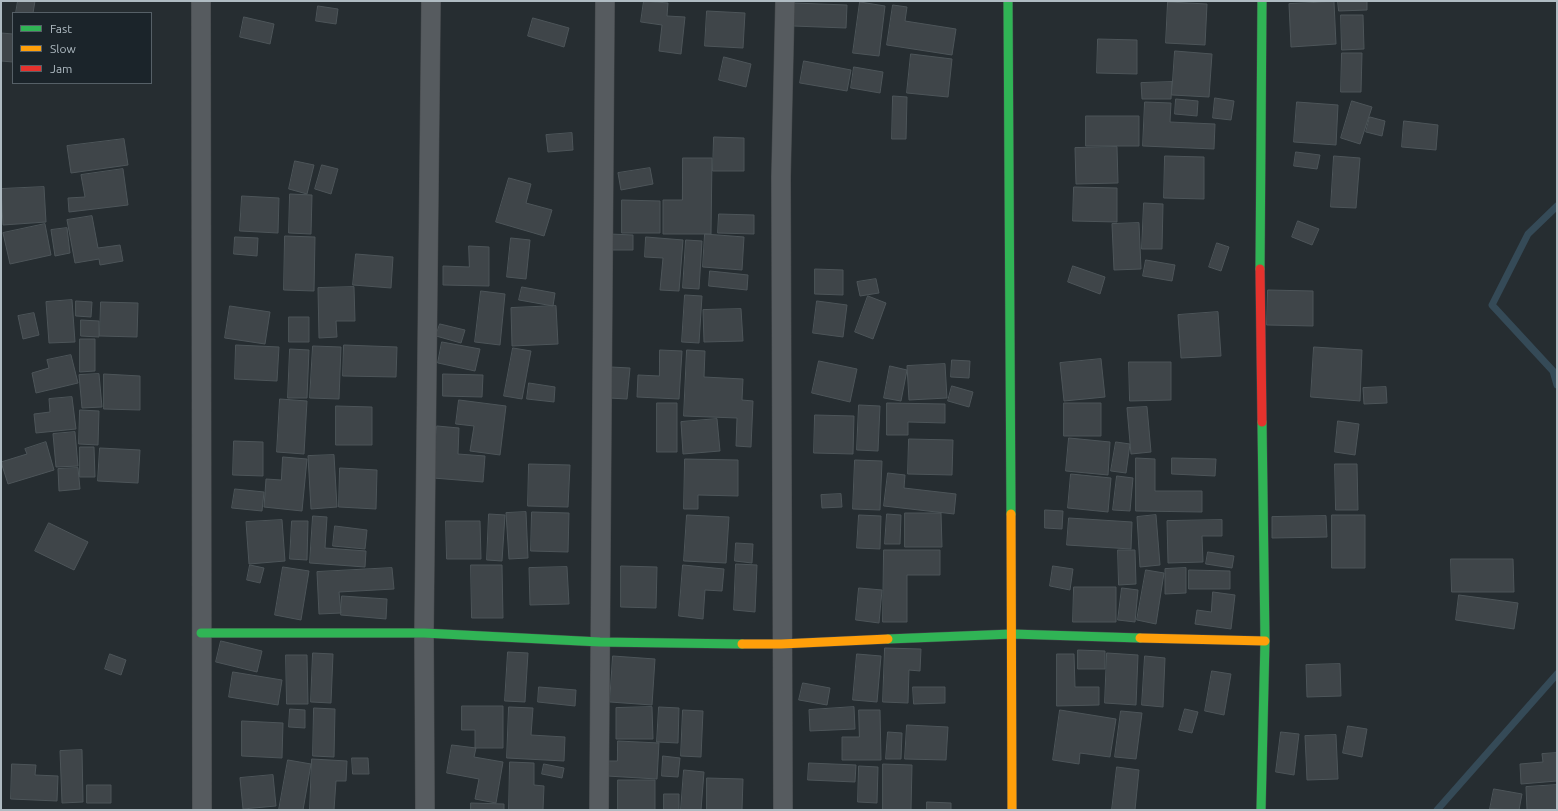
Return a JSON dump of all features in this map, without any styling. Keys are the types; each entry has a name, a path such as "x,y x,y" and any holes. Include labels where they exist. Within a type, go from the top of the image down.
{"street":[{"path":"201,1 202,810"},
{"path":"426,810 424,633 431,1"},
{"path":"599,810 605,1"},
{"path":"782,810 781,177 786,1"},
{"path":"1008,1 1012,810"},
{"path":"1261,810 1265,641 1259,208 1262,1"},
{"path":"202,633 424,633 600,642 781,644 1012,634 1265,641"}],"building":[{"path":"18,1 35,1 33,12 16,12"},
{"path":"644,1 668,3 667,16 685,17 681,54 659,51 662,25 641,22"},
{"path":"1338,1 1367,1 1367,10 1339,11"},
{"path":"860,2 885,6 879,56 853,53"},
{"path":"1168,2 1207,4 1205,45 1166,43"},
{"path":"1334,2 1336,44 1291,47 1289,4"},
{"path":"794,3 847,5 846,28 793,26"},
{"path":"893,5 907,7 905,21 956,29 952,55 887,45"},
{"path":"318,6 338,9 336,24 316,21"},
{"path":"707,11 745,13 743,48 705,46"},
{"path":"1341,15 1363,15 1364,49 1342,50"},
{"path":"244,17 274,24 270,44 240,37"},
{"path":"533,18 569,28 564,47 528,36"},
{"path":"1,33 12,34 12,62 1,61"},
{"path":"1098,39 1137,40 1137,74 1097,73"},
{"path":"1175,51 1212,54 1209,97 1172,95"},
{"path":"1342,53 1362,53 1361,92 1341,92"},
{"path":"911,54 952,59 948,97 907,93"},
{"path":"724,57 751,64 746,87 719,80"},
{"path":"804,61 851,70 847,91 800,83"},
{"path":"854,67 883,72 880,93 851,88"},
{"path":"1172,82 1171,99 1142,99 1141,83"},
{"path":"893,96 907,97 906,139 892,139"},
{"path":"1215,98 1234,101 1231,120 1213,118"},
{"path":"1176,99 1198,101 1197,116 1175,114"},
{"path":"1352,101 1372,107 1360,144 1341,138"},
{"path":"1145,102 1171,103 1170,122 1215,124 1214,149 1143,146"},
{"path":"1297,102 1338,105 1336,145 1294,142"},
{"path":"1086,116 1139,116 1139,146 1086,146"},
{"path":"1370,117 1385,121 1382,136 1366,132"},
{"path":"1404,121 1438,125 1436,150 1402,147"},
{"path":"572,133 573,150 548,152 546,135"},
{"path":"714,137 744,138 744,171 713,171"},
{"path":"124,139 128,165 71,173 67,146"},
{"path":"1117,147 1118,183 1076,184 1075,148"},
{"path":"1296,152 1320,155 1317,169 1294,166"},
{"path":"1165,156 1204,157 1204,199 1164,198"},
{"path":"1334,156 1360,158 1356,208 1331,207"},
{"path":"683,158 712,158 711,234 663,234 663,200 682,200"},
{"path":"295,161 314,165 307,194 289,189"},
{"path":"322,165 338,169 331,194 315,189"},
{"path":"650,168 653,184 621,190 618,173"},
{"path":"123,169 128,205 69,212 68,198 85,197 81,175"},
{"path":"509,178 531,184 526,203 552,210 544,236 496,222"},
{"path":"44,187 46,222 3,225 1,189"},
{"path":"1074,187 1117,188 1117,222 1073,221"},
{"path":"290,194 312,195 311,234 289,233"},
{"path":"242,196 279,198 278,233 240,231"},
{"path":"622,200 660,201 660,233 622,233"},
{"path":"1144,203 1163,204 1162,249 1142,249"},
{"path":"719,214 754,215 754,234 718,233"},
{"path":"92,216 98,248 120,245 123,261 100,265 99,259 75,263 67,220"},
{"path":"1298,221 1319,229 1312,245 1292,237"},
{"path":"1139,223 1141,269 1114,270 1112,224"},
{"path":"45,224 51,255 10,264 3,233"},
{"path":"67,228 70,253 55,256 51,230"},
{"path":"609,234 633,235 633,250 609,250"},
{"path":"705,234 744,237 742,270 703,267"},
{"path":"285,236 315,237 314,291 284,290"},
{"path":"235,237 258,238 257,256 234,254"},
{"path":"646,237 683,240 679,291 660,290 663,258 645,257"},
{"path":"511,238 530,240 526,279 507,277"},
{"path":"686,240 702,241 699,289 683,288"},
{"path":"1217,243 1229,247 1221,271 1209,267"},
{"path":"469,246 489,247 489,286 443,285 443,266 469,267"},
{"path":"356,254 393,257 391,288 353,285"},
{"path":"1146,260 1175,265 1172,281 1143,276"},
{"path":"1073,266 1105,277 1100,294 1068,282"},
{"path":"815,269 843,270 843,295 815,294"},
{"path":"710,271 748,275 747,290 709,286"},
{"path":"876,279 879,293 860,296 857,282"},
{"path":"354,287 355,321 336,321 337,337 319,338 318,288"},
{"path":"522,287 555,293 553,306 519,300"},
{"path":"1268,290 1313,291 1313,326 1267,325"},
{"path":"481,291 505,294 500,345 475,342"},
{"path":"685,295 702,296 699,343 682,342"},
{"path":"868,296 886,303 873,339 855,332"},
{"path":"72,300 75,342 49,343 46,302"},
{"path":"76,301 92,302 91,317 76,316"},
{"path":"817,301 847,305 843,337 813,333"},
{"path":"101,302 138,303 137,337 100,336"},
{"path":"230,306 270,312 265,344 225,338"},
{"path":"556,306 558,344 512,346 511,308"},
{"path":"741,309 743,341 704,342 703,310"},
{"path":"1218,312 1221,356 1181,358 1178,315"},
{"path":"34,313 39,335 23,339 18,316"},
{"path":"289,317 309,317 309,342 289,342"},
{"path":"81,320 99,321 99,337 81,336"},
{"path":"440,324 465,330 461,343 436,336"},
{"path":"80,339 95,339 95,371 80,372"},
{"path":"442,342 480,349 475,371 438,363"},
{"path":"236,345 279,347 277,381 235,379"},
{"path":"344,345 397,347 396,377 343,376"},
{"path":"313,346 341,347 339,399 310,398"},
{"path":"1314,347 1362,350 1360,401 1311,397"},
{"path":"513,348 531,351 522,399 504,396"},
{"path":"290,349 309,350 307,398 288,398"},
{"path":"660,350 682,351 679,399 637,397 638,375 659,376"},
{"path":"687,350 705,351 704,377 743,379 742,400 753,401 751,447 736,446 737,418 684,416"},
{"path":"71,355 78,383 36,393 32,373 49,368 47,360"},
{"path":"1101,359 1105,397 1064,401 1060,363"},
{"path":"952,360 970,361 969,378 951,377"},
{"path":"819,361 857,369 850,402 812,393"},
{"path":"1129,362 1171,362 1171,400 1130,401"},
{"path":"945,364 947,398 909,400 907,366"},
{"path":"890,366 907,370 901,401 884,398"},
{"path":"611,367 630,368 627,399 609,398"},
{"path":"99,374 102,407 82,408 79,375"},
{"path":"104,374 140,376 140,410 104,409"},
{"path":"443,374 483,375 482,397 443,396"},
{"path":"529,383 555,387 554,402 527,399"},
{"path":"952,386 973,392 969,407 948,401"},
{"path":"1386,387 1387,403 1364,404 1363,388"},
{"path":"72,397 76,429 36,433 34,414 50,412 49,399"},
{"path":"280,399 307,401 304,454 277,452"},
{"path":"459,400 506,406 500,455 470,451 474,426 456,424"},
{"path":"657,403 677,403 677,452 657,452"},
{"path":"887,403 945,404 945,423 908,422 908,435 887,435"},
{"path":"1064,403 1101,403 1101,436 1064,436"},
{"path":"859,405 880,406 878,451 857,450"},
{"path":"336,406 372,407 372,445 336,445"},
{"path":"1147,407 1151,452 1131,454 1127,408"},
{"path":"80,410 99,411 98,445 79,444"},
{"path":"815,415 854,416 853,454 814,453"},
{"path":"717,419 720,451 683,454 681,422"},
{"path":"1338,421 1359,424 1355,455 1335,452"},
{"path":"437,426 459,428 458,454 485,456 483,482 433,478"},
{"path":"75,432 78,466 56,467 53,434"},
{"path":"1069,438 1110,442 1108,475 1066,471"},
{"path":"909,439 953,440 952,475 908,474"},
{"path":"234,441 263,442 263,476 233,475"},
{"path":"46,442 54,470 8,484 1,462 27,454 25,449"},
{"path":"1116,442 1130,444 1126,473 1111,471"},
{"path":"80,447 94,447 95,477 80,477"},
{"path":"100,448 140,450 138,483 98,481"},
{"path":"334,455 337,507 311,509 308,456"},
{"path":"283,457 307,459 302,511 264,507 266,479 281,480"},
{"path":"1136,458 1155,459 1155,491 1202,491 1202,512 1136,511"},
{"path":"1172,458 1216,459 1215,476 1172,474"},
{"path":"685,459 738,460 738,496 698,495 698,509 684,509"},
{"path":"855,460 882,461 880,510 853,509"},
{"path":"529,464 570,465 568,507 528,506"},
{"path":"1335,464 1357,464 1358,510 1336,510"},
{"path":"78,468 80,489 59,491 58,469"},
{"path":"340,468 377,470 376,509 339,507"},
{"path":"888,473 905,475 904,488 956,494 954,514 884,506"},
{"path":"1071,474 1111,478 1108,512 1068,508"},
{"path":"1117,476 1133,478 1130,511 1113,510"},
{"path":"235,489 264,492 262,511 232,508"},
{"path":"841,494 842,507 822,508 821,495"},
{"path":"1045,510 1063,511 1062,529 1045,528"},
{"path":"526,512 528,558 509,559 506,513"},
{"path":"532,512 569,513 568,552 531,551"},
{"path":"905,513 941,513 942,547 905,547"},
{"path":"489,514 505,515 502,561 487,560"},
{"path":"887,514 901,515 900,544 885,544"},
{"path":"687,515 729,517 726,563 684,561"},
{"path":"859,515 881,516 880,549 857,548"},
{"path":"1156,515 1160,565 1140,567 1137,517"},
{"path":"1332,515 1365,515 1365,568 1332,568"},
{"path":"313,516 327,517 325,548 366,551 365,567 310,563"},
{"path":"1326,516 1327,537 1272,538 1272,517"},
{"path":"1069,518 1132,522 1131,549 1067,545"},
{"path":"282,520 285,561 249,564 246,522"},
{"path":"1222,520 1222,536 1202,536 1203,562 1168,563 1167,521"},
{"path":"292,521 308,521 307,560 290,559"},
{"path":"446,521 480,521 481,559 447,559"},
{"path":"49,523 88,542 74,570 35,551"},
{"path":"335,526 367,530 365,549 333,546"},
{"path":"736,543 753,544 752,563 735,561"},
{"path":"884,550 940,550 940,575 907,575 907,622 883,622"},
{"path":"1118,550 1135,550 1136,584 1119,585"},
{"path":"1208,552 1234,556 1232,568 1206,564"},
{"path":"1451,559 1513,559 1514,592 1452,592"},
{"path":"736,564 757,565 755,612 734,610"},
{"path":"250,565 264,568 260,583 247,580"},
{"path":"471,565 502,565 503,618 472,618"},
{"path":"683,565 724,569 722,591 705,590 703,619 679,616"},
{"path":"621,566 657,567 656,608 621,607"},
{"path":"1053,566 1073,569 1070,590 1050,586"},
{"path":"283,567 309,571 301,620 275,615"},
{"path":"567,567 569,604 530,605 529,568"},
{"path":"392,568 394,589 339,592 341,613 319,614 317,572"},
{"path":"1186,568 1186,593 1165,594 1165,569"},
{"path":"1146,570 1164,573 1156,624 1137,620"},
{"path":"1189,570 1230,571 1230,589 1189,589"},
{"path":"1074,587 1116,587 1116,622 1073,622"},
{"path":"859,588 882,590 879,623 856,620"},
{"path":"1122,588 1138,590 1135,622 1118,620"},
{"path":"1213,592 1235,595 1231,629 1195,624 1197,610 1211,612"},
{"path":"1459,595 1518,603 1514,629 1456,620"},
{"path":"342,596 387,599 386,619 341,615"},
{"path":"221,641 262,651 257,672 216,662"},
{"path":"885,648 921,649 920,671 909,670 908,703 883,702"},
{"path":"1078,650 1105,651 1105,669 1078,669"},
{"path":"508,652 528,653 525,702 505,701"},
{"path":"313,653 333,654 331,703 311,702"},
{"path":"1107,653 1138,655 1136,705 1105,703"},
{"path":"110,654 126,660 121,675 105,669"},
{"path":"857,654 881,656 877,702 853,700"},
{"path":"1057,654 1074,654 1075,687 1099,687 1099,705 1057,706"},
{"path":"286,655 307,655 308,704 287,704"},
{"path":"613,656 655,659 652,705 610,702"},
{"path":"1145,656 1165,658 1163,707 1142,705"},
{"path":"1340,664 1341,696 1307,697 1306,665"},
{"path":"1212,671 1231,674 1224,715 1205,711"},
{"path":"233,672 282,680 278,705 229,697"},
{"path":"803,683 830,688 827,705 799,700"},
{"path":"539,687 576,690 575,706 538,702"},
{"path":"913,687 945,687 945,703 914,704"},
{"path":"462,706 503,706 503,748 475,748 475,730 462,730"},
{"path":"509,707 533,708 531,735 565,737 564,761 507,758"},
{"path":"652,707 653,739 616,739 616,708"},
{"path":"659,707 679,708 678,743 657,742"},
{"path":"854,707 855,729 810,731 809,710"},
{"path":"314,708 335,709 334,757 313,756"},
{"path":"290,709 305,710 305,728 289,727"},
{"path":"1185,709 1198,712 1192,733 1179,730"},
{"path":"683,710 703,711 701,757 681,756"},
{"path":"859,710 880,710 881,760 842,760 842,737 859,737"},
{"path":"1060,710 1116,719 1110,757 1080,753 1079,764 1053,760"},
{"path":"1121,711 1142,713 1136,759 1115,757"},
{"path":"242,721 283,723 282,758 242,756"},
{"path":"907,725 948,727 946,760 905,759"},
{"path":"1348,726 1367,729 1362,757 1343,753"},
{"path":"888,732 902,733 901,759 886,759"},
{"path":"1281,732 1299,734 1294,775 1276,772"},
{"path":"1336,735 1338,779 1307,780 1305,736"},
{"path":"618,741 659,743 657,779 607,776 608,761 617,761"},
{"path":"452,745 476,748 474,757 503,762 496,803 475,799 479,779 447,773"},
{"path":"82,750 83,802 62,803 60,751"},
{"path":"1557,753 1557,781 1521,784 1520,764 1543,762 1542,754"},
{"path":"663,756 680,758 678,777 662,776"},
{"path":"352,758 368,758 369,774 353,774"},
{"path":"312,759 347,761 346,781 336,781 334,810 310,810"},
{"path":"288,760 311,764 303,810 279,810"},
{"path":"510,762 534,763 534,785 544,786 543,810 509,810"},
{"path":"809,763 856,765 855,782 808,780"},
{"path":"12,764 36,765 35,775 58,776 57,801 11,799"},
{"path":"544,764 564,768 562,778 542,774"},
{"path":"883,764 912,765 911,810 883,810"},
{"path":"859,766 878,767 877,803 858,802"},
{"path":"1117,767 1139,770 1135,810 1112,810"},
{"path":"684,770 704,772 701,810 681,810"},
{"path":"273,775 276,806 243,809 240,778"},
{"path":"707,778 743,779 742,810 707,810"},
{"path":"618,780 655,780 655,810 618,810"},
{"path":"87,785 111,785 111,803 87,803"},
{"path":"1557,785 1557,810 1527,810 1526,787"},
{"path":"1494,789 1522,794 1519,810 1490,809"},
{"path":"664,794 679,794 679,810 664,810"},
{"path":"927,802 951,803 951,810 927,810"},
{"path":"471,803 504,804 504,810 471,810"}],"waterway":[{"path":"1557,206 1528,234 1492,305 1553,371 1557,385"},
{"path":"1437,810 1557,674"}],"traffic: fast":[{"path":"1008,1 1011,514"},
{"path":"1260,269 1262,1"},
{"path":"1261,810 1265,641 1262,422"},
{"path":"201,633 424,633 600,642 742,644"},
{"path":"888,639 1012,634 1140,638"}],"traffic: slow":[{"path":"1011,514 1012,810"},
{"path":"1140,638 1265,641"},
{"path":"742,644 781,644 888,639"}],"traffic: jam":[{"path":"1260,269 1262,422"}]}
